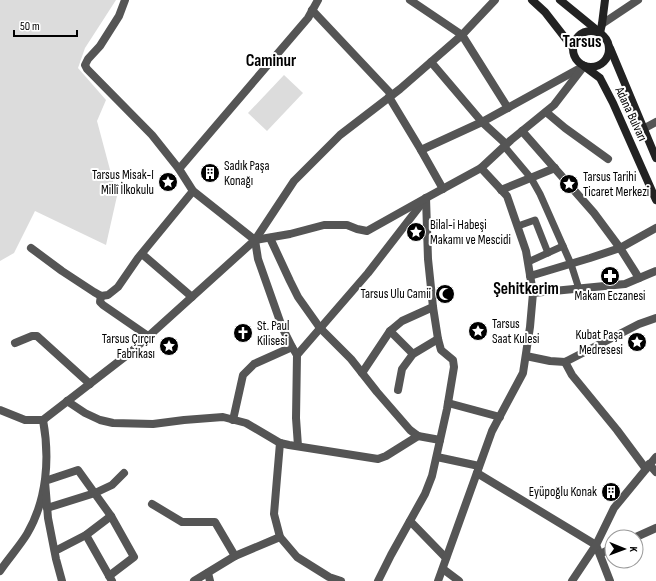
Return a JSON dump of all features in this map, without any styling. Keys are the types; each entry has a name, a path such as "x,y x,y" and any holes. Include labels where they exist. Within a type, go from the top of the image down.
{"main road":[{"path":"532,0 545,12 574,48"},
{"path":"560,0 605,37 608,42 610,48 609,54 602,64 596,67 584,66 575,58 575,41 583,33 589,31 600,33"},
{"path":"600,33 605,0"},
{"name":"Adana Bulvarı","path":"610,48 656,158"},
{"name":"Adana Bulvarı","path":"584,66 600,78 614,103 656,200"}],"street":[{"path":"125,0 119,16 100,46 88,59 85,65 87,69 152,135 179,169 193,191 255,240 258,259 282,327 297,355 296,418 298,446"},
{"path":"179,169 308,18 318,0"},
{"path":"410,0 462,35 508,108"},
{"path":"0,410 25,420 43,420 131,352 255,240 294,181 340,135 391,96 462,35 495,0"},
{"path":"602,24 638,0"},
{"path":"312,10 391,96 443,189"},
{"path":"431,62 482,122 505,145 531,178 540,194 571,264 579,289"},
{"path":"421,150 482,122 584,66"},
{"path":"255,240 290,234 324,224 346,225 367,231 481,168 505,145 554,105 584,66"},
{"path":"546,112 565,128 608,159"},
{"path":"643,129 656,122"},
{"path":"522,131 594,213 620,248 639,278"},
{"path":"438,581 492,431 523,373 530,327 533,293 526,251 507,196 481,168"},
{"path":"501,190 555,168"},
{"path":"31,248 100,296 108,295 118,287 142,254 193,191"},
{"path":"378,581 425,494 432,476 448,403 454,367 453,360 441,350 438,339 428,260 426,198"},
{"path":"297,355 368,274 426,198"},
{"path":"518,226 535,220 548,253"},
{"path":"530,276 620,248 656,228"},
{"path":"270,238 298,297 320,328 351,359 410,430 418,436 440,440"},
{"path":"528,262 563,246"},
{"path":"142,254 192,297"},
{"path":"533,293 625,284 656,270"},
{"path":"100,296 100,302 103,305 148,336"},
{"path":"362,373 390,331 402,321 433,307"},
{"path":"526,356 550,361 565,362 638,324 655,321"},
{"path":"390,331 413,354"},
{"path":"15,343 32,336 37,336 90,384"},
{"path":"398,390 402,369 413,354 438,339"},
{"path":"233,420 243,375 254,364 292,347"},
{"path":"565,362 572,375 617,430 648,467 656,472"},
{"path":"67,401 100,420 113,423 153,424 222,417 246,423 280,443 378,459 386,456 418,436"},
{"path":"448,403 500,417"},
{"path":"0,572 27,534 39,508 45,481 47,454 43,420"},
{"path":"280,443 274,514 280,537 297,557 328,579 341,581"},
{"path":"437,457 478,469 596,545 610,581"},
{"path":"572,581 596,545 614,508 656,457"},
{"path":"45,481 78,470 111,516 134,557 110,578 86,535"},
{"path":"47,508 95,493 112,485 124,473"},
{"path":"45,481 48,518 62,581"},
{"path":"152,504 182,522 215,522 235,556"},
{"path":"55,551 86,535 111,516"},
{"path":"410,521 446,558"},
{"path":"644,533 656,528"},
{"path":"194,581 209,577 235,556 280,537"},
{"path":"600,554 604,552"},
{"path":"443,569 459,581"}],"shaded area":[{"path":"0,0 116,0 85,48 78,68 106,100 97,121 117,196 106,245 35,211 14,253 0,261"},
{"path":"284,75 303,93 267,131 248,113"}],"place":[{"name":"Sadık Paşa Konağı","path":"210,173"},
{"name":"Tarsus Misak-I Millî İlkokulu","path":"168,182"},
{"name":"Tarsus Tarihi Ticaret Merkezi","path":"569,184"},
{"name":"Bilal-i Habeşi Makamı ve Mescidi","path":"416,232"},
{"name":"Makam Eczanesi","path":"610,276"},
{"name":"Tarsus Ulu Camii","path":"445,294"},
{"name":"Tarsus Saat Kulesi","path":"478,331"},
{"name":"St. Paul Kilisesi","path":"243,333"},
{"name":"Kubat Paşa Medresesi","path":"637,342"},
{"name":"Tarsus Çırçır Fabrikası","path":"169,346"},
{"name":"Eyüpoğlu Konak","path":"611,492"}],"district":[{"name":"Tarsus","path":"582,42"},
{"name":"Caminur","path":"271,61"},
{"name":"Şehitkerim","path":"526,289"}]}
